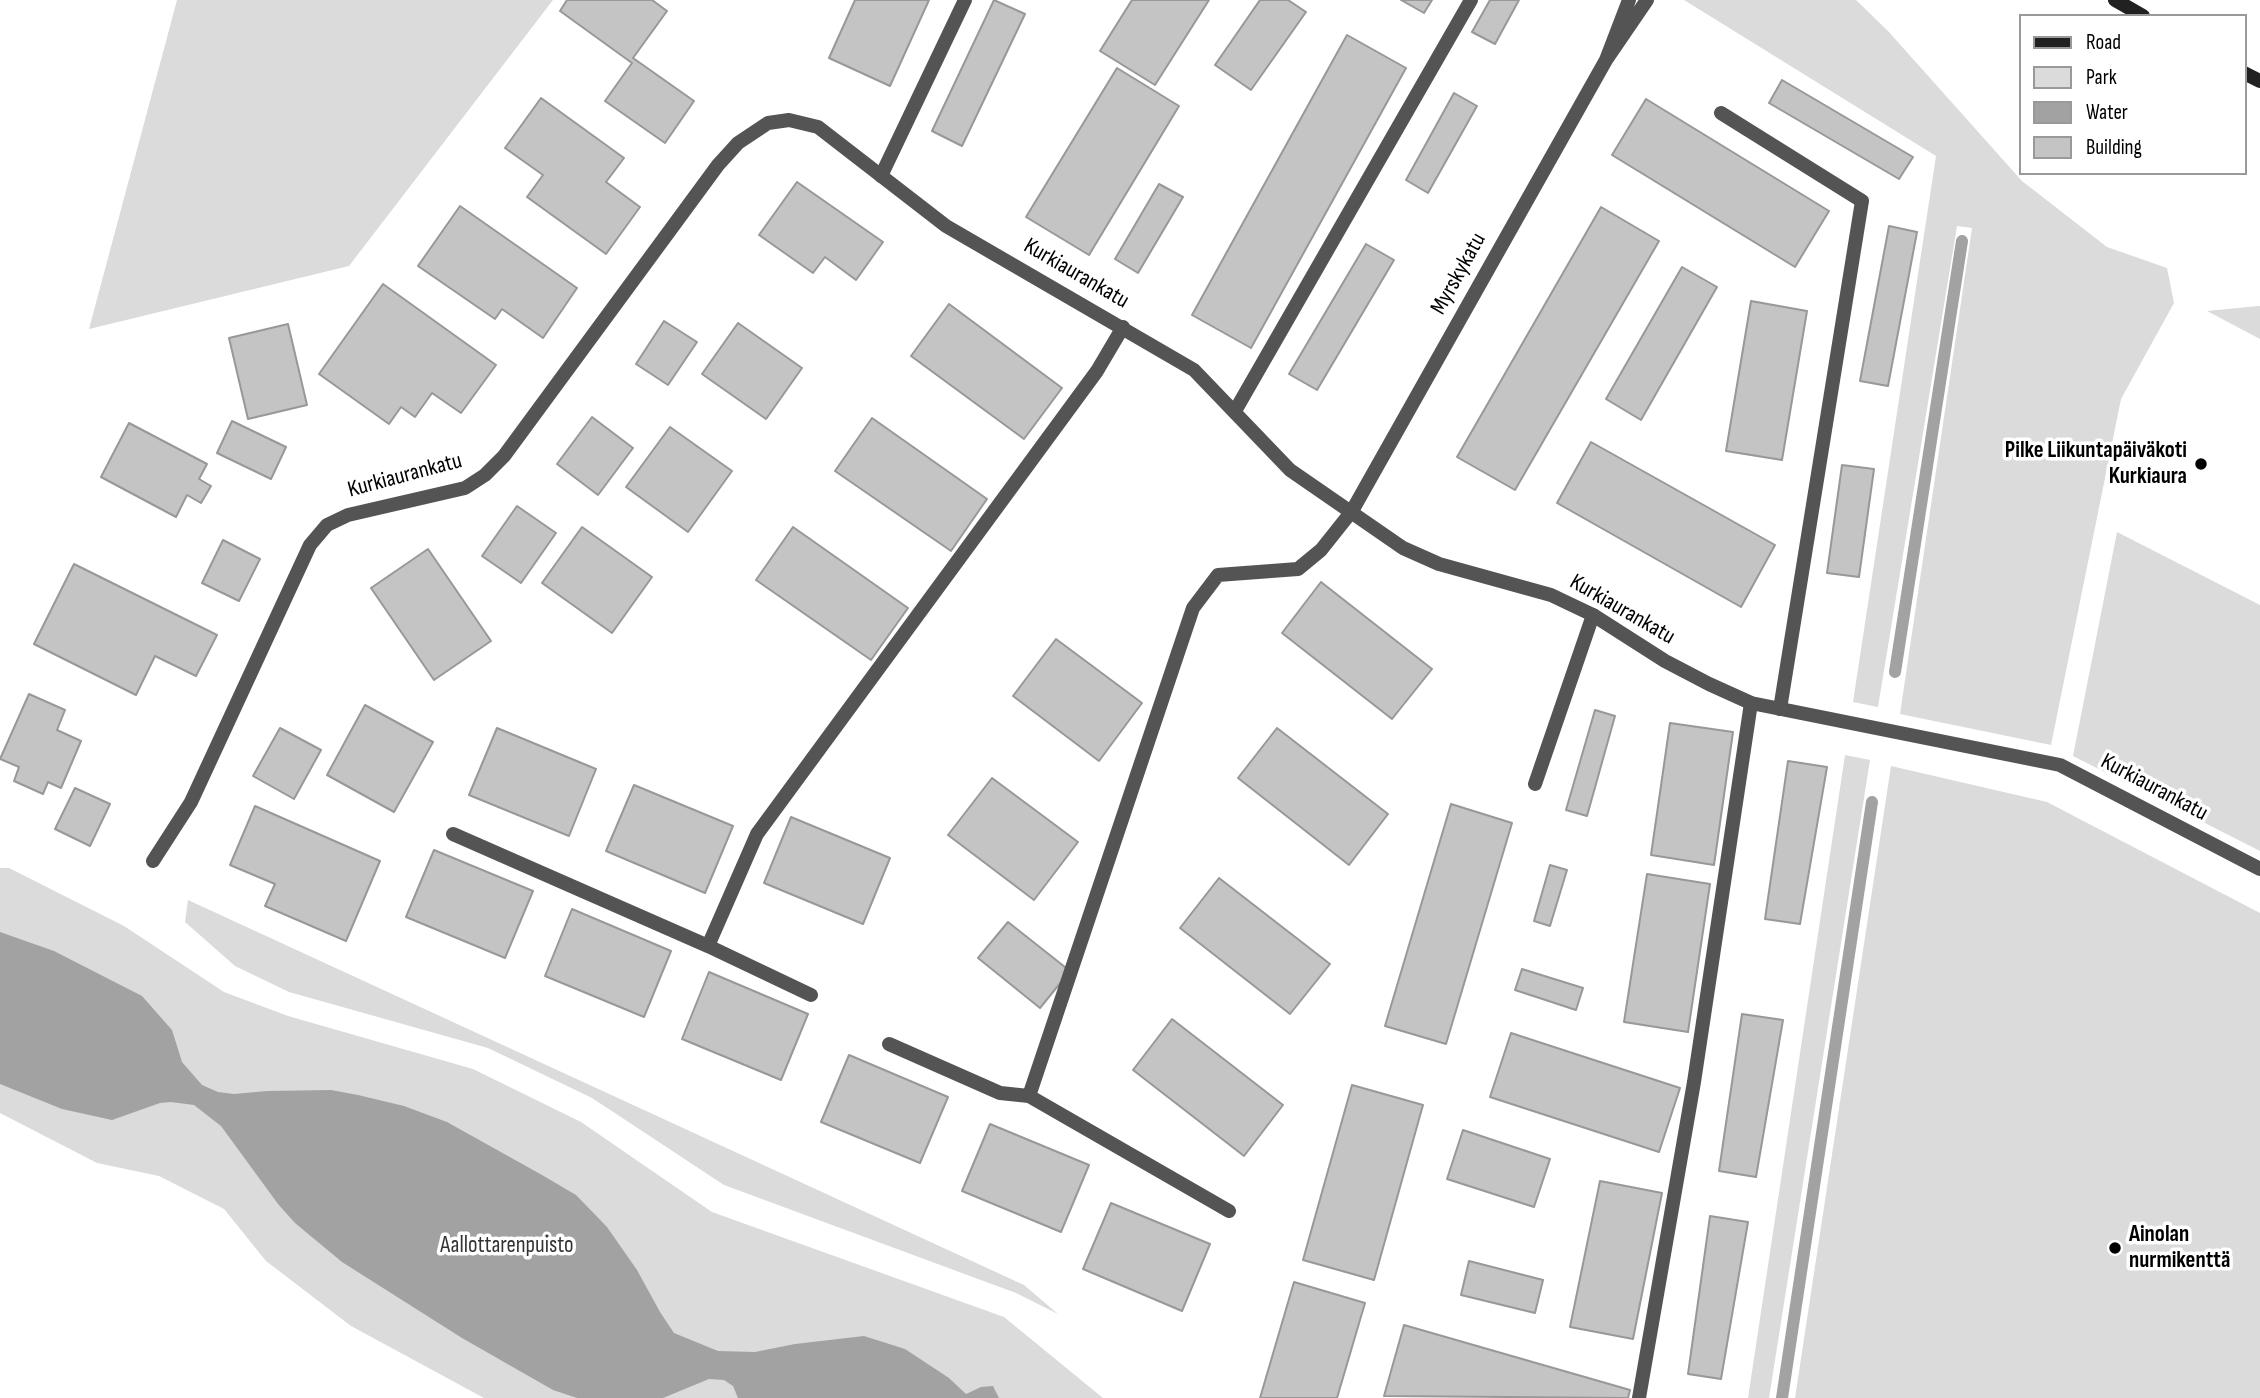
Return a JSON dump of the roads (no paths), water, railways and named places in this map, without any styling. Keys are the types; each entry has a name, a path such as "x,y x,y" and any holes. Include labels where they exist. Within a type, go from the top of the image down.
{"main road":[{"path":"2115,0 2140,14"}],"street":[{"path":"881,176 965,0"},
{"path":"1235,411 1471,0"},
{"name":"Myrskykatu","path":"1606,60 1629,0"},
{"name":"Myrskykatu","path":"1029,1096 1193,608 1218,575 1298,569 1321,550 1352,511 1606,60 1647,0"},
{"path":"1721,113 1862,201 1780,709"},
{"name":"Kurkiaurankatu","path":"153,860 191,802 310,545 327,525 348,514 465,488 485,475 504,456 718,165 738,143 768,123 789,120 818,127 946,226 1194,370 1290,470 1403,548 1439,564 1551,595 1593,615 1665,661 1751,702 2060,765 2260,869"},
{"path":"708,946 757,834 1097,371 1123,327"},
{"path":"1535,784 1593,615"},
{"path":"1639,1398 1694,1082 1751,702"},
{"path":"453,834 708,946 811,995"},
{"path":"889,1044 1000,1093 1029,1096 1229,1212"}],"water":[{"path":"0,932 54,951 142,996 172,1030 182,1062 202,1085 218,1092 234,1094 331,1090 404,1106 447,1122 576,1195 607,1227 637,1270 674,1333 718,1351 755,1352 795,1344 864,1336 905,1349 949,1378 966,1394 981,1387 993,1386 999,1398 738,1398 733,1386 724,1380 709,1379 663,1398 577,1398 553,1390 462,1338 342,1262 295,1223 221,1126 194,1105 160,1103 112,1120 62,1109 0,1084"}],"waterway":[{"path":"1895,672 1962,241"},
{"path":"1782,1398 1872,802"}],"place":[{"name":"Pilke Liikuntapäiväkoti Kurkiaura","path":"2201,464"},
{"name":"Ainolan nurmikenttä","path":"2115,1248"}],"park label":[{"name":"Aallottarenpuisto","path":"507,1246"}]}
